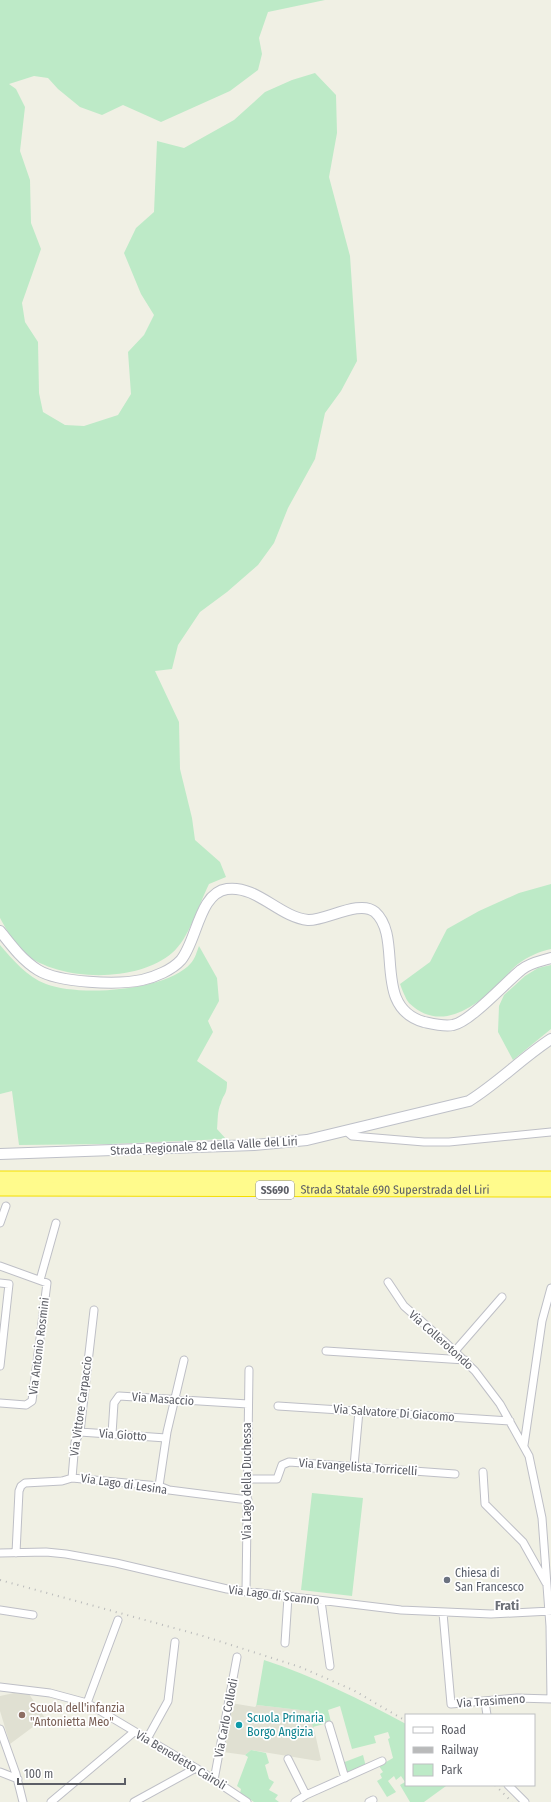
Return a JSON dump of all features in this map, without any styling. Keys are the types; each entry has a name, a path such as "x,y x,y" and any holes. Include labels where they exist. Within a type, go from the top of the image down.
{"highway":[{"name":"Strada Statale 690 Superstrada del Liri","path":"0,1178 551,1178"},
{"name":"Strada Statale 690 Superstrada del Liri","path":"0,1189 551,1190"}],"main road":[{"path":"0,931 27,962 49,975 67,980 136,981 155,976 172,968 180,961 190,947 205,906 211,898 222,890 235,889 250,893 286,914 306,920 318,919 358,908 372,910 380,917 386,931 389,964 395,996 409,1015 417,1020 436,1025 454,1025 522,969 534,962 551,958"},
{"name":"Strada Regionale 82 della Valle del Liri","path":"0,1154 254,1145 307,1140 469,1101 498,1081 536,1049 551,1039"}],"street":[{"path":"346,1131 352,1136 424,1142 449,1142 551,1132"},
{"path":"0,1224 6,1206"},
{"path":"40,1280 56,1224"},
{"name":"Via Antonio Rosmini","path":"0,1266 47,1283 32,1401 26,1405 0,1403"},
{"name":"Via Collerotondo","path":"388,1282 404,1306 465,1360 494,1396 524,1445 530,1461 541,1508 546,1584 550,1611 551,1699"},
{"path":"0,1283 9,1284 0,1366"},
{"path":"524,1445 542,1321 551,1288"},
{"path":"455,1351 502,1297"},
{"name":"Via Vittore Carpaccio","path":"72,1478 75,1442 80,1432 94,1310"},
{"path":"326,1351 465,1360"},
{"path":"159,1486 166,1438 184,1360"},
{"name":"Via Lago della Duchessa","path":"246,1592 248,1370"},
{"name":"Via Masaccio","path":"112,1434 114,1403 119,1396 248,1404"},
{"name":"Via Salvatore Di Giacomo","path":"278,1406 510,1421"},
{"path":"354,1466 359,1411"},
{"name":"Via Giotto","path":"80,1432 166,1438"},
{"name":"Via Evangelista Torricelli","path":"248,1479 277,1479 280,1475 282,1465 287,1462 455,1474"},
{"path":"483,1472 484,1500 487,1507 523,1542 546,1584"},
{"name":"Via Lago di Lesina","path":"16,1553 21,1486 25,1483 62,1481 72,1478 159,1486 167,1490 248,1500"},
{"name":"Via Lago di Scanno","path":"0,1553 46,1552 71,1554 206,1585 246,1592 401,1610 491,1614 550,1611"},
{"path":"285,1644 288,1597"},
{"path":"322,1601 330,1666"},
{"path":"0,1610 33,1615"},
{"name":"Via Trasimeno","path":"443,1613 450,1703 458,1705 517,1698 551,1699"},
{"path":"86,1703 118,1620"},
{"path":"147,1739 164,1710 169,1698 175,1642"},
{"name":"Via Carlo Collodi","path":"214,1780 237,1657"},
{"name":"Via Benedetto Cairoli","path":"0,1686 50,1693 86,1703 196,1768 247,1802"},
{"path":"485,1702 487,1714"},
{"path":"329,1725 345,1778"},
{"path":"0,1729 18,1779 23,1802"},
{"path":"51,1802 134,1732"},
{"path":"288,1759 306,1795"},
{"path":"295,1802 306,1795 382,1761"},
{"path":"134,1802 196,1768"},
{"path":"0,1772 18,1779"},
{"path":"509,1786 525,1802"}],"shaded area":[{"name":"Scuola dell'infanzia \"Antonietta Meo\"","path":"14,1693 29,1694 45,1718 10,1744 0,1711 0,1696"},
{"path":"231,1703 255,1707 257,1705 310,1711 321,1760 318,1761 251,1750 245,1755 223,1752"}],"green space":[{"path":"0,0 325,0 268,12 259,38 262,54 258,70 230,91 161,122 123,105 102,115 80,107 58,89 48,78 34,76 9,84 16,89 25,107 20,151 30,180 31,223 41,249 22,303 25,322 38,342 39,393 43,412 65,425 84,426 118,415 131,394 128,352 144,335 154,315 141,294 124,253 136,228 154,212 157,141 184,148 234,120 265,92 292,80 315,73 336,95 337,133 329,177 350,256 357,361 341,391 325,413 315,459 288,508 274,543 258,565 227,592 200,612 178,645 172,669 155,671 179,722 180,769 192,818 195,840 220,862 226,877 209,884 189,930 184,939 172,953 157,963 139,970 119,974 77,974 39,963 20,949 10,936 0,918"},
{"path":"551,884 551,949 538,953 522,961 512,969 487,995 466,1009 455,1014 432,1016 420,1012 409,1003 400,984 430,962 447,929 479,911 519,893"},
{"path":"0,945 21,968 39,981 61,988 79,990 122,989 163,980 179,972 191,963 199,946 217,978 219,1001 208,1021 213,1032 197,1061 227,1082 226,1092 219,1109 217,1129 226,1139 110,1144 19,1145 12,1091 0,1094"},
{"path":"551,965 551,1029 513,1060 498,1032 499,1006 504,995 525,976 538,968"},
{"path":"312,1493 363,1498 352,1596 301,1590"},
{"path":"264,1660 300,1673 371,1706 405,1723 405,1782 401,1776 396,1780 394,1776 388,1781 396,1792 387,1797 377,1781 382,1778 380,1774 383,1772 379,1766 393,1758 388,1739 390,1738 388,1732 374,1736 376,1743 352,1749 340,1706 328,1710 331,1722 313,1727 309,1711 257,1705 256,1707"},
{"path":"251,1750 266,1753 269,1763 265,1765 269,1779 274,1782 269,1790 278,1795 275,1799 279,1802 254,1802 240,1793 241,1789 237,1786 248,1757 245,1755"},
{"path":"363,1755 366,1767 346,1776 342,1763"},
{"path":"405,1782 405,1786 446,1786 424,1802 410,1802 400,1785"}],"railway":[{"path":"0,1580 203,1636 300,1667 353,1690 405,1720"},
{"path":"496,1786 512,1802"}],"place":[{"name":"Chiesa di San Francesco","path":"447,1580"},
{"name":"Scuola dell'infanzia \"Antonietta Meo\"","path":"22,1715"},
{"name":"Scuola Primaria Borgo Angizia","path":"239,1725"}],"district":[{"name":"Frati","path":"507,1605"}]}
